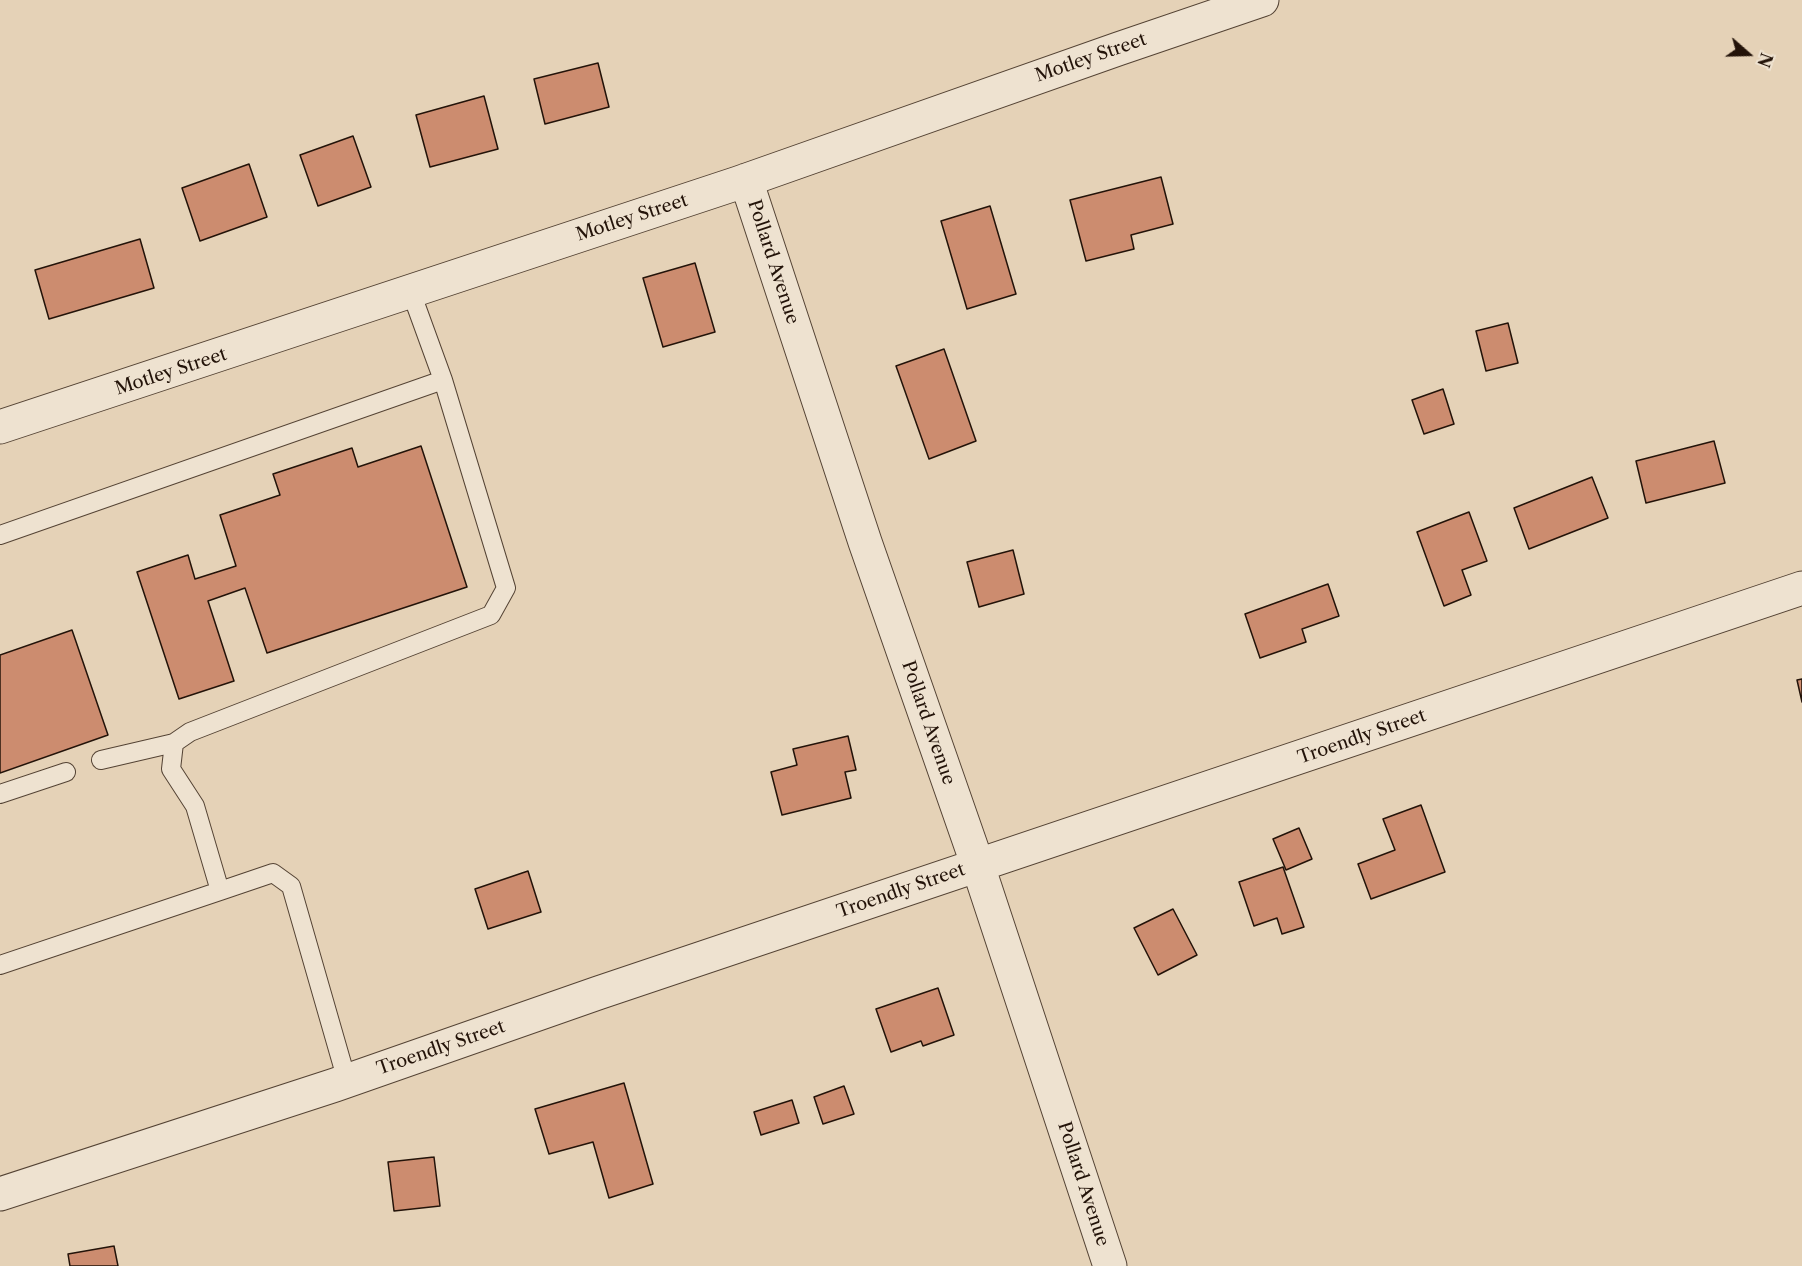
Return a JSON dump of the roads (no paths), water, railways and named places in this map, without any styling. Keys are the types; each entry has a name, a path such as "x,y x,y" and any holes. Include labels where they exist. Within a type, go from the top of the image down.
{"street":[{"name":"Motley Street","path":"0,428 746,180 1262,0"},
{"name":"Pollard Avenue","path":"746,180 865,542 978,866 1110,1266"},
{"name":"Troendly Street","path":"0,1194 347,1081 597,993 1802,588"}],"lane":[{"path":"101,760 174,743 190,732 491,615 506,588 443,380 411,292"},
{"path":"0,535 443,380"},
{"path":"174,743 171,769 195,806 220,891"},
{"path":"0,794 66,772"},
{"path":"0,965 273,873 291,886 347,1081"}]}
